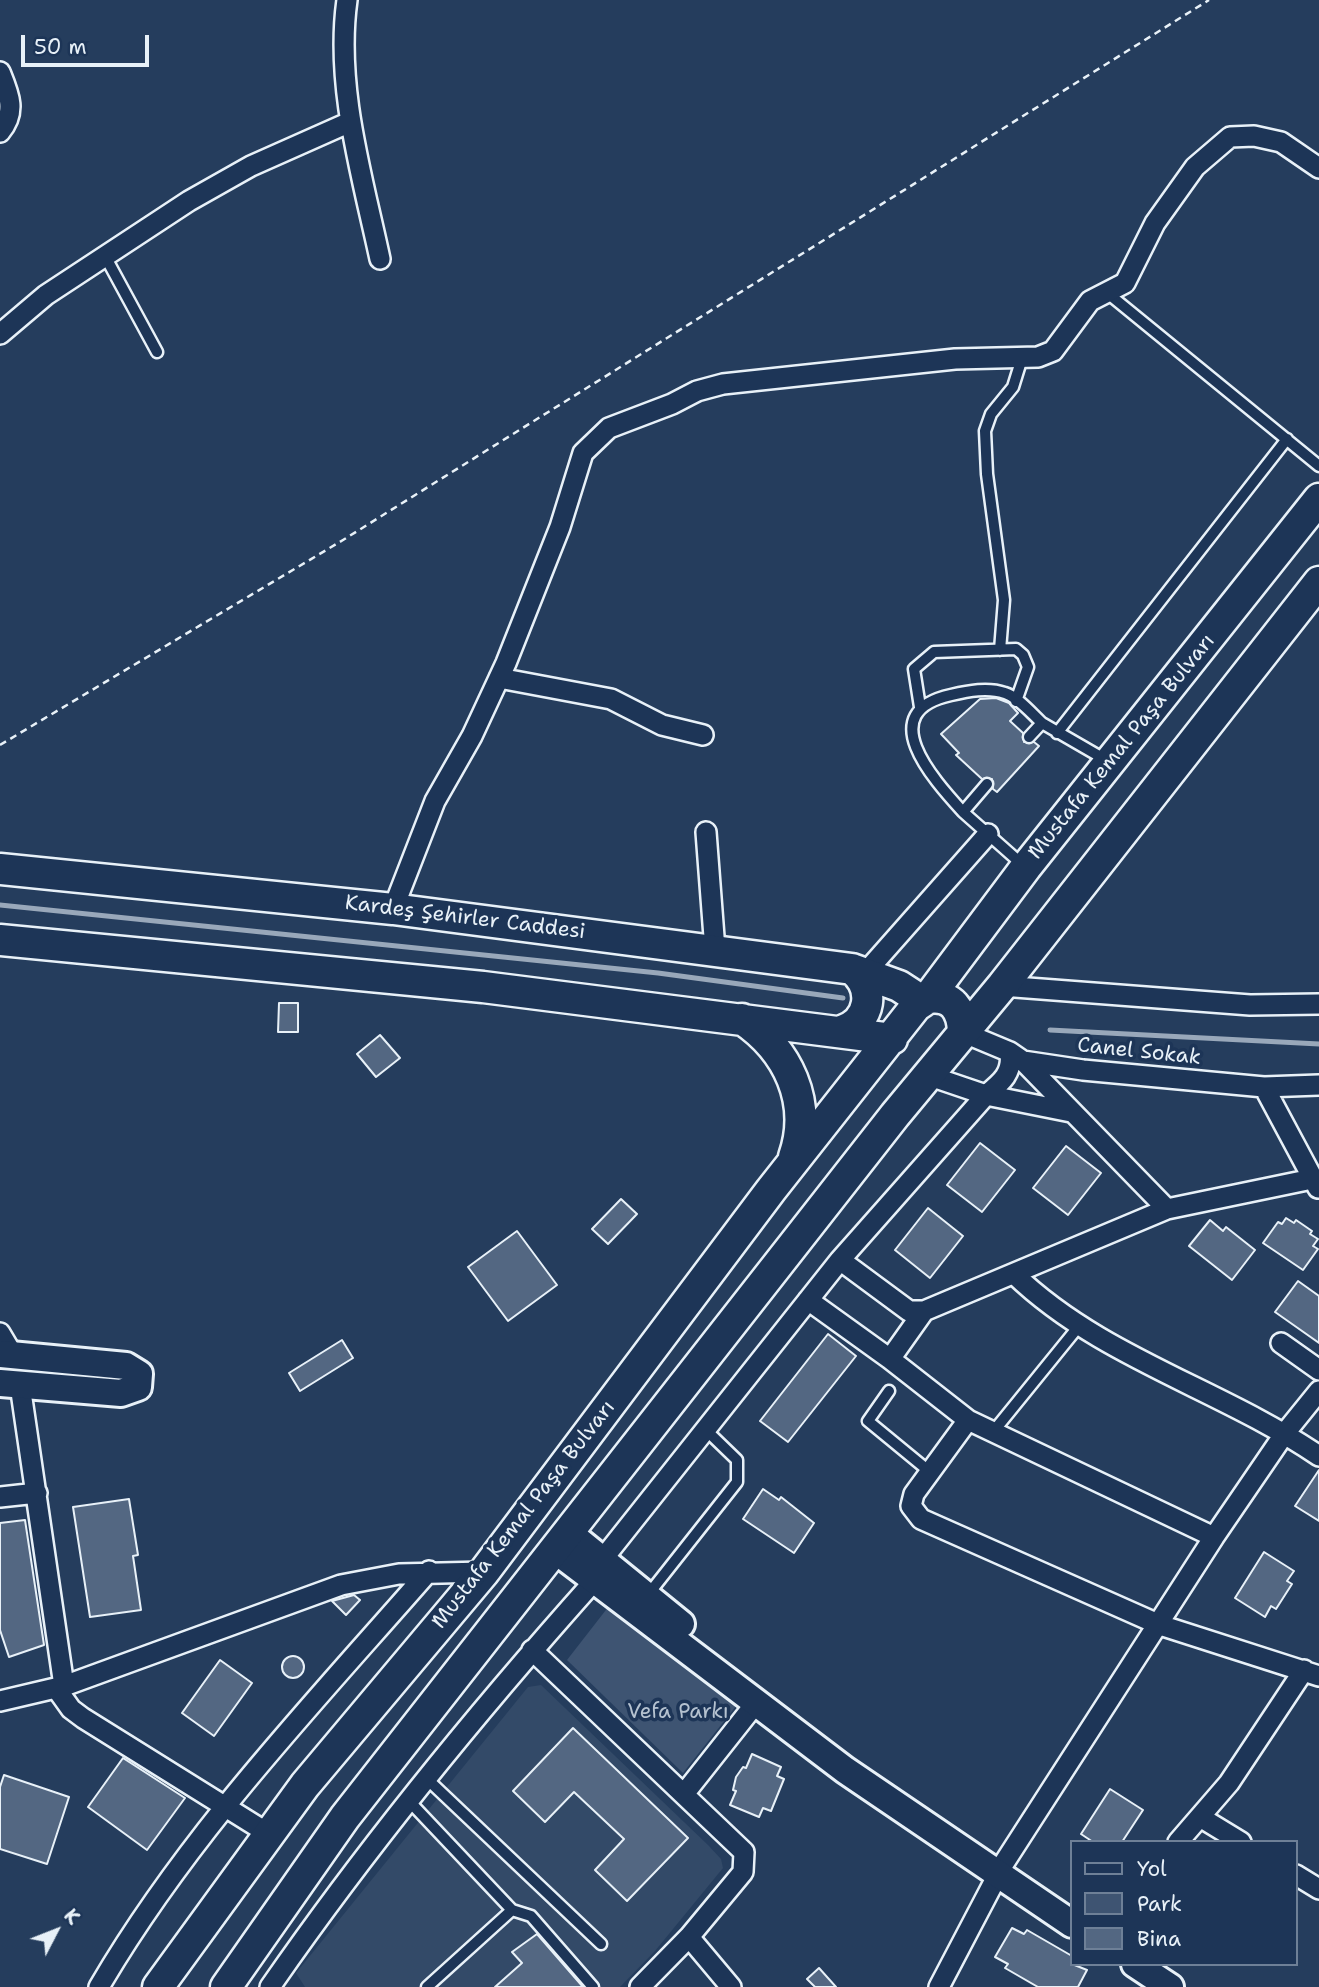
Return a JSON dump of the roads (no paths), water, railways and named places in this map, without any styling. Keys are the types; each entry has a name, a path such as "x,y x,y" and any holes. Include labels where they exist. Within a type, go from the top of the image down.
{"main road":[{"name":"Mustafa Kemal Paşa Bulvarı","path":"925,999 1026,867 1319,499"},
{"path":"226,1987 345,1817 1319,582"},
{"name":"Kardeş Şehirler Caddesi","path":"0,869 393,909 859,970 925,999"},
{"path":"0,940 483,987 842,1031 890,1041"},
{"path":"842,1031 862,1018 868,1003 867,987 859,970"},
{"path":"890,1041 925,999 943,998 955,1005 962,1017 962,1032"},
{"path":"742,1019 772,1044 793,1078 801,1120 793,1163"},
{"name":"Mustafa Kemal Paşa Bulvarı","path":"158,1987 305,1785 484,1572 793,1163 890,1041"},
{"path":"890,1041 893,1055 904,1067 917,1072 932,1070"}],"street":[{"path":"351,1 343,27 350,122 380,259"},
{"path":"0,72 11,103 9,118 0,132"},
{"path":"0,334 46,295 189,201 251,166 350,122"},
{"path":"393,909 435,801 472,736 499,678 560,527 579,461 594,439 609,428 672,404 697,391 723,384 955,359 1038,357 1053,351 1090,301 1104,291 1125,283 1155,223 1195,167 1230,137 1254,136 1281,142 1319,168"},
{"path":"499,678 611,699 662,724 703,735"},
{"path":"706,832 715,950"},
{"path":"859,970 988,834"},
{"path":"1002,986 1250,1005 1319,1004"},
{"name":"Canel Sokak","path":"962,1032 1016,1056 1083,1070 1264,1087 1319,1084"},
{"path":"270,1987 409,1801 598,1570 705,1429 840,1260 986,1094 1002,1082 1016,1056 1167,1209"},
{"path":"932,1070 986,1094 1067,1109"},
{"path":"1067,1109 1062,1091 1069,1080 1083,1070"},
{"path":"840,1260 909,1311 924,1311 1167,1209 1315,1184 1264,1087"},
{"path":"1014,1274 1079,1326 1166,1376 1285,1433 1319,1456"},
{"path":"808,1300 968,1420 1214,1537"},
{"path":"890,1359 924,1311"},
{"path":"1281,1343 1319,1370"},
{"path":"4,1347 126,1366 139,1374 138,1387 121,1393 10,1384 37,1493 60,1687 71,1709 269,1834"},
{"path":"939,1987 1001,1869 1214,1537 1285,1433 1319,1391"},
{"path":"968,1420 914,1494 911,1506 921,1519 1160,1625 1311,1673 1229,1783 1180,1840"},
{"path":"0,1497 37,1493"},
{"path":"562,1542 756,1703 845,1770 1001,1869 1070,1909"},
{"path":"598,1570 647,1596 808,1723 1070,1922"},
{"path":"0,1701 60,1687 341,1585 429,1571 484,1572"},
{"path":"99,1987 127,1940 223,1807 429,1571"},
{"path":"532,1650 739,1847 746,1859 743,1872 689,1937 640,1987"},
{"path":"684,1794 756,1703"},
{"path":"1200,1816 1238,1840"},
{"path":"1298,1876 1319,1889"},
{"path":"689,1937 731,1987"},
{"path":"1138,1966 1170,1987"},
{"path":"1156,1966 1187,1987"}],"lane":[{"path":"105,256 157,352"},
{"path":"1104,291 1319,466"},
{"path":"1000,650 1004,600 985,431 990,414 1013,387 1022,358"},
{"path":"1057,733 1287,439"},
{"path":"920,707 914,669 934,652 1016,649 1027,661 1028,667 1016,701"},
{"path":"1026,867 963,812 920,760 912,723 920,707 933,699 987,689 1007,693 1042,723 1110,762"},
{"path":"1029,737 1042,723"},
{"path":"963,812 987,784"},
{"path":"993,1432 1079,1326"},
{"path":"889,1391 868,1421 930,1472"},
{"path":"647,1596 737,1482 739,1466 733,1454 705,1429"},
{"path":"427,1779 601,1944"},
{"path":"409,1801 512,1910 531,1916 593,1987"},
{"path":"427,1987 512,1910"}],"waterway":[{"path":"0,905 658,973 843,998"},
{"path":"1050,1030 1319,1044"}],"park label":[{"name":"Vefa Parkı","path":"678,1713"}]}
